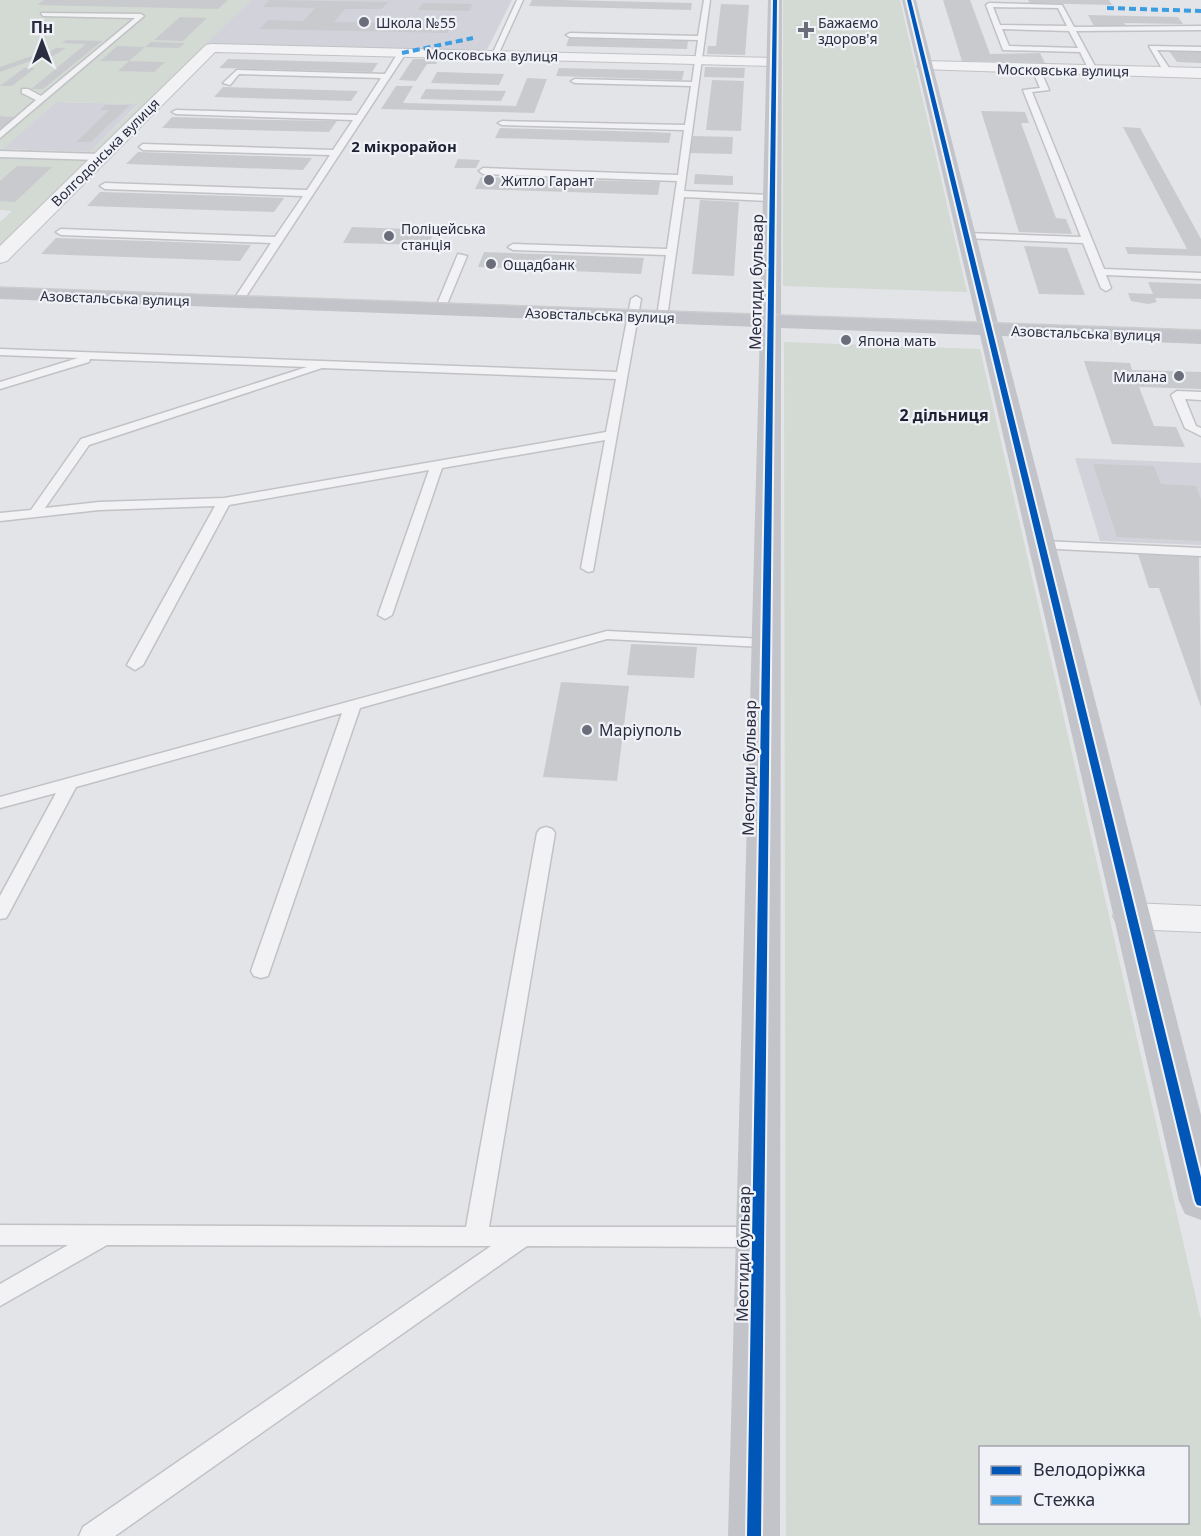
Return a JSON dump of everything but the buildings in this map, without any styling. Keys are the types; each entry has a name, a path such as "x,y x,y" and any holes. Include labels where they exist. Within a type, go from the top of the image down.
{"street":[{"name":"Меотиди бульвар","path":"754,1536 774,0"},
{"path":"909,0 1201,1202"},
{"name":"Московська вулиця","path":"211,48 774,62"},
{"name":"Волгодонська вулиця","path":"0,257 211,48"},
{"name":"Московська вулиця","path":"925,66 1201,73"},
{"name":"Азовстальська вулиця","path":"0,277 242,294"},
{"name":"Азовстальська вулиця","path":"0,293 242,294 771,312 986,320 1201,337"},
{"name":"Азовстальська вулиця","path":"986,320 1201,319"},
{"path":"1131,916 1201,919"}],"lane":[{"path":"494,55 520,0"},
{"path":"663,309 707,0"},
{"path":"1083,50 1006,48 989,5 999,3 1060,6 1094,70"},
{"path":"0,135 141,16 43,14"},
{"path":"998,27 1137,30 1149,27 1201,28"},
{"path":"570,35 702,38"},
{"path":"1168,72 1152,48 1201,50"},
{"path":"242,294 402,53"},
{"path":"1036,69 1045,90 1027,90 1106,288"},
{"path":"238,83 227,83 237,72 387,76"},
{"path":"575,81 695,84"},
{"path":"368,87 380,87"},
{"path":"25,91 42,100"},
{"path":"176,112 359,118"},
{"path":"502,123 689,128"},
{"path":"50,156 61,146"},
{"path":"143,147 336,153"},
{"path":"0,154 100,157"},
{"path":"483,171 682,178"},
{"path":"105,186 309,193"},
{"path":"679,194 772,198"},
{"path":"61,232 278,240"},
{"path":"966,236 1087,240"},
{"path":"513,247 671,252"},
{"path":"443,301 462,256"},
{"path":"1100,272 1201,276"},
{"path":"588,568 634,308"},
{"path":"0,352 622,376"},
{"path":"0,386 99,356"},
{"path":"35,513 85,442 328,364"},
{"path":"1201,396 1177,395 1191,428 1201,432"},
{"path":"0,517 99,506 224,502 612,435"},
{"path":"385,615 437,465"},
{"path":"135,665 224,502"},
{"path":"1041,545 1201,552"},
{"path":"0,803 607,635 766,643"},
{"path":"261,971 353,705"},
{"path":"0,913 70,783"},
{"path":"476,1236 546,833"},
{"path":"0,1234 758,1238"},
{"path":"0,1296 105,1235"},
{"path":"92,1536 522,1237"}],"shaded area":[{"path":"0,0 251,0 0,245 0,222 12,211 0,210 0,130 17,117 0,116","holes":["56,102 137,104 90,152 3,149"]},
{"name":"Школа №55","path":"251,0 512,0 486,52 204,45"},
{"path":"783,0 900,0 967,292 783,286"},
{"path":"56,102 138,104 90,152 2,149"},
{"path":"784,342 980,349 1201,1320 1201,1536 786,1536"},
{"path":"1075,458 1201,463 1201,545 1100,541"}],"tram line":[{"path":"0,287 1201,330"}],"marked path":[{"path":"1107,8 1201,11"},
{"path":"402,53 473,38"}],"cycle path":[{"path":"754,1536 775,0"},
{"path":"909,0 1201,1201"}],"place":[{"name":"Школа №55","path":"364,22"},
{"name":"Бажаємо здоров'я","path":"806,30"},
{"name":"Житло Гарант","path":"489,180"},
{"name":"Поліцейська станція","path":"389,236"},
{"name":"Ощадбанк","path":"491,264"},
{"name":"Япона мать","path":"846,340"},
{"name":"Милана","path":"1179,376"},
{"name":"Маріуполь","path":"587,730"}],"district":[{"name":"2 мікрорайон","path":"404,146"},
{"name":"2 дільниця","path":"944,415"}]}
